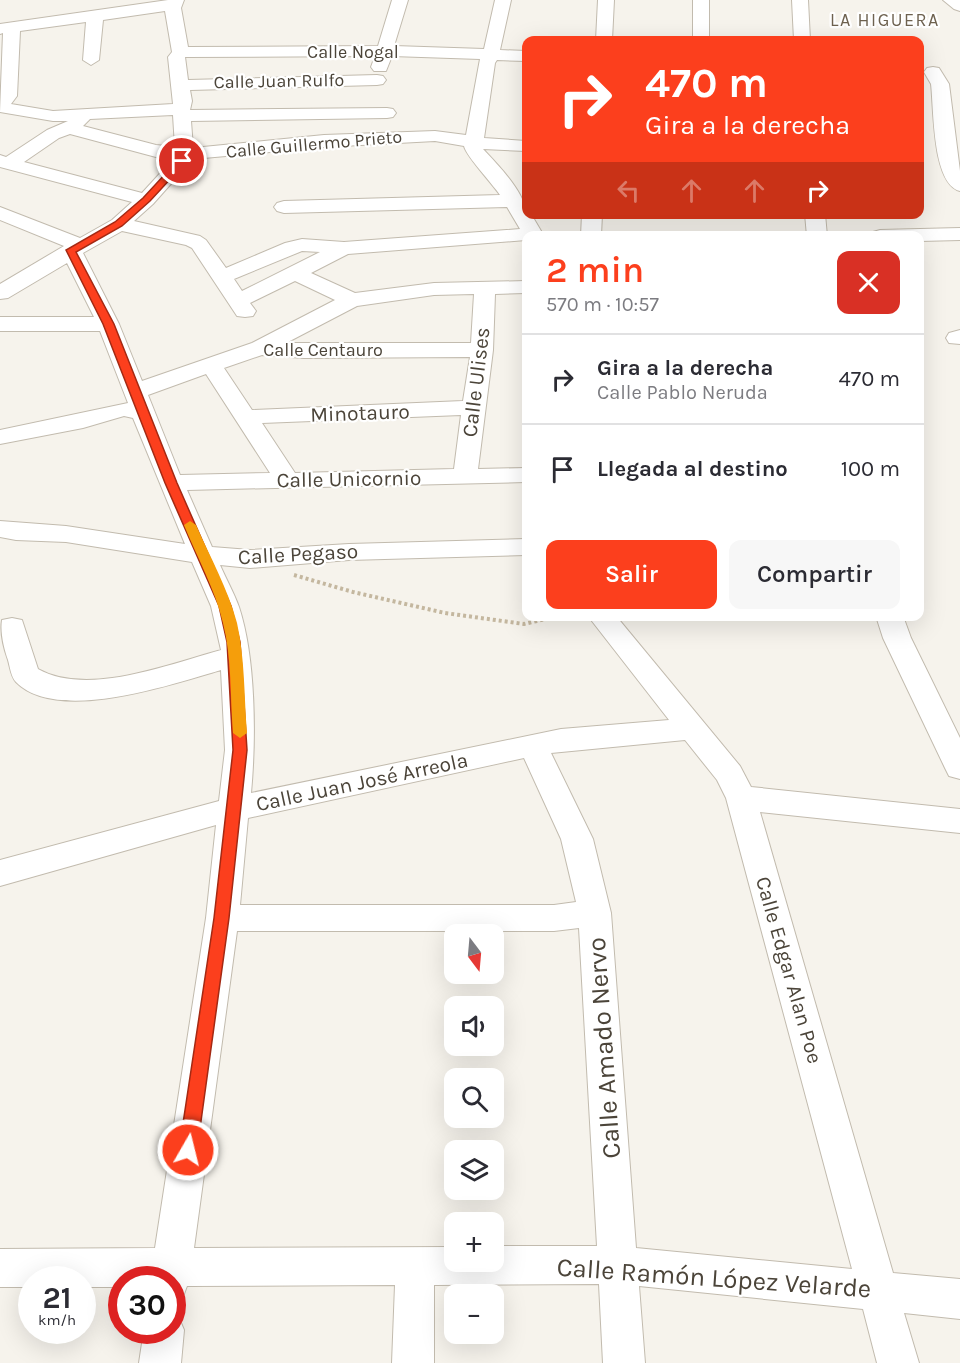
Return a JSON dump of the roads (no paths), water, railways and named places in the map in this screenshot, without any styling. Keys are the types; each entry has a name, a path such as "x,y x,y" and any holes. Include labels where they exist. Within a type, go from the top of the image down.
{"street":[{"path":"395,137 377,80 400,0"},
{"path":"503,0 491,55 487,63 474,151 499,178 522,217"},
{"path":"604,36 606,0"},
{"path":"701,0 701,36"},
{"path":"800,0 802,36"},
{"path":"951,0 960,6"},
{"path":"0,293 118,224 147,200 181,163 186,154 181,112 182,85 176,57 180,52 175,2 6,28 8,96 0,107 46,116 181,112 387,113"},
{"path":"91,60 95,15"},
{"name":"Calle Nogal","path":"180,52 385,51 522,56"},
{"path":"933,72 940,84 949,168 954,179 960,184"},
{"name":"Calle Juan Rulfo","path":"182,85 377,80"},
{"path":"4,162 68,128 86,115"},
{"name":"Calle Guillermo Prieto","path":"68,128 156,151 186,154 395,137 442,136 474,142 522,146"},
{"path":"4,162 147,200"},
{"path":"284,207 512,201"},
{"path":"388,205 392,243"},
{"path":"0,213 75,248 108,324 171,483 225,606 235,656 240,750 222,918 171,1266"},
{"path":"118,224 193,240 199,244 241,306 295,273 344,248"},
{"path":"924,235 960,234"},
{"path":"221,277 292,247 302,245 344,248 522,236"},
{"path":"295,273 352,300"},
{"path":"260,348 352,300 422,290 522,287"},
{"name":"Calle Ulises","path":"465,477 482,350 485,288"},
{"path":"0,324 108,324"},
{"name":"Calle Centauro","path":"0,437 83,421 123,409 211,365 260,348 304,351 482,350"},
{"path":"211,365 288,481"},
{"name":"Minotauro","path":"246,417 473,408"},
{"name":"Calle Unicornio","path":"171,483 522,475"},
{"name":"Calle Pegaso","path":"0,529 66,534 203,555 268,558 349,552 522,547"},
{"name":"Calle Edgar Alan Poe","path":"605,621 729,774 741,798 898,1363"},
{"path":"891,621 960,768"},
{"path":"12,627 26,675 33,681 59,691 88,691 123,686 235,656"},
{"name":"Calle Juan José Arreola","path":"0,873 233,809 533,745 561,740 694,729"},
{"name":"Calle Amado Nervo","path":"533,745 577,839 595,913 624,1363"},
{"path":"741,798 960,821"},
{"path":"222,918 554,918 595,913"},
{"path":"413,1363 415,1265"},
{"name":"Calle Ramón López Velarde","path":"186,1272 415,1265 618,1265 960,1299"},
{"name":"Calle Ramón López Velarde","path":"0,1268 108,1271"},
{"path":"160,1363 162,1344"}],"district":[{"name":"LA HIGUERA","path":"885,20"}]}
